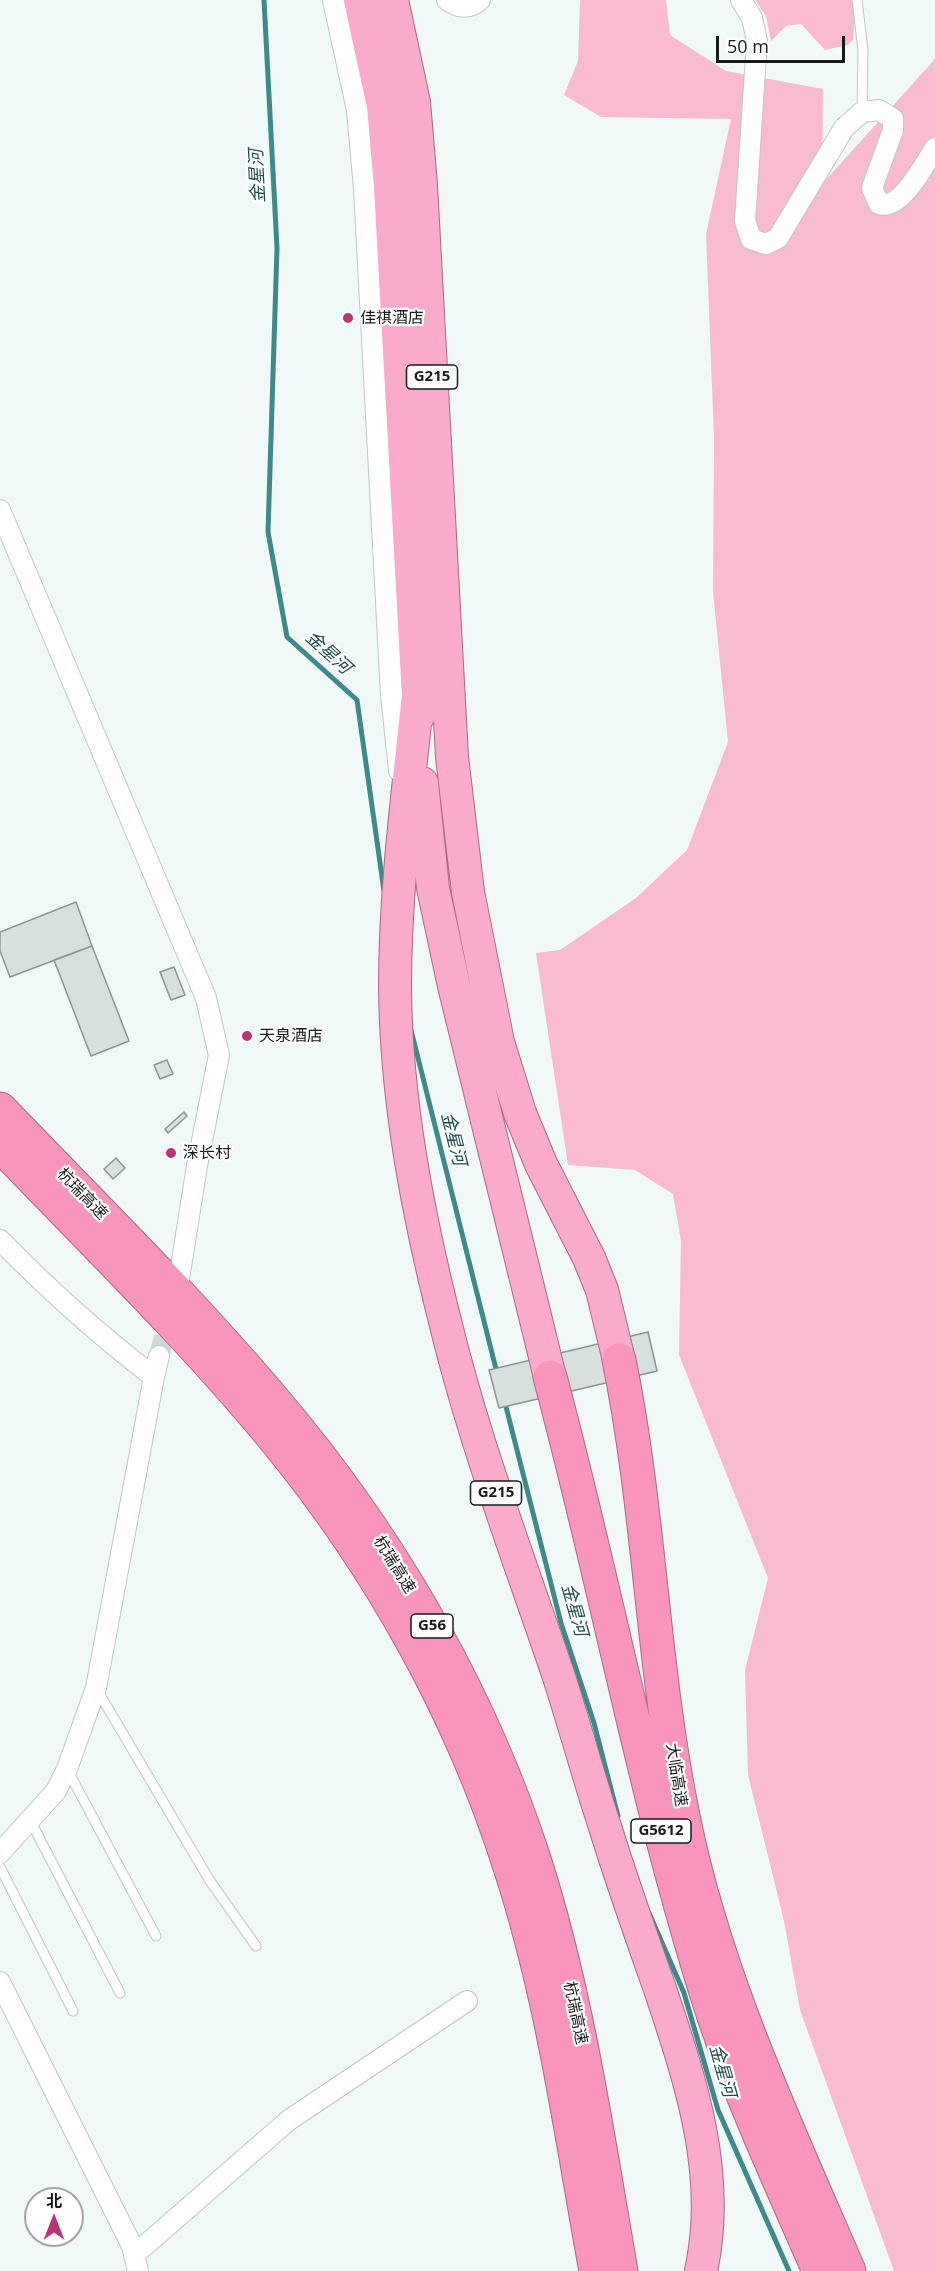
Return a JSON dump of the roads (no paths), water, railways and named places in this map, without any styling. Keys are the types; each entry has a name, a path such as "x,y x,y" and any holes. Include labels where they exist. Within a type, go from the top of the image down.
{"highway":[{"name":"G215","path":"360,0 383,106 390,187 418,695 405,818 396,943 396,1014 404,1112 424,1231 446,1326 470,1413 560,1680 605,1830 690,2086 702,2135 707,2173 708,2219 701,2271"},
{"name":"G215","path":"392,0 414,102 422,185 452,756 468,892 498,1042 524,1123 541,1164 589,1258 602,1290 619,1360"},
{"path":"448,691 418,695 423,787 433,888 454,986 550,1377"},
{"path":"0,1102 32,1143"},
{"name":"杭瑞高速","path":"0,1109 240,1360 298,1430 377,1538 445,1652 502,1772 547,1902 581,2040 621,2271"},
{"name":"杭瑞高速","path":"0,1145 221,1377 300,1471 380,1588 443,1702 495,1823 536,1953 557,2045 596,2271"},
{"path":"0,1163 77,1225"},
{"name":"大临高速","path":"619,1360 641,1484 667,1720 683,1817 711,1927 740,2011 779,2108 850,2271"},
{"name":"大临高速","path":"550,1377 657,1813 706,1994 740,2087 819,2271"}],"street":[{"path":"335,0 359,110 365,177 393,695 405,818"},
{"path":"447,0 462,7 476,4 480,0"},
{"path":"741,0 752,18 757,41 745,221 750,239 766,244 778,238 844,128 862,112 879,110 893,119 893,130 872,188 876,200 882,205 891,205 900,199 935,148"},
{"path":"0,510 206,998 219,1055 197,1166 179,1279"},
{"path":"0,1240 45,1286 99,1334 154,1377"},
{"path":"0,1853 56,1791 67,1768 96,1688 159,1356"},
{"path":"0,1982 132,2246 136,2263 289,2120 467,2001"}],"lane":[{"path":"857,0 863,50 862,112"},
{"path":"96,1688 210,1881 256,1946"},
{"path":"67,1768 156,1936"},
{"path":"30,1820 120,1994"},
{"path":"0,1867 73,2012"}],"waterway":[{"name":"金星河","path":"264,0 277,248 268,532 287,637 357,700 384,891"},
{"name":"金星河","path":"411,1030 497,1373"},
{"name":"金星河","path":"504,1399 561,1623 594,1723 618,1816"},
{"name":"金星河","path":"649,1913 684,1993 718,2110 789,2271"}],"tunnel":[{"path":"159,1356 170,1314"}],"place":[{"name":"佳祺酒店","path":"348,318"},
{"name":"天泉酒店","path":"247,1036"},
{"name":"深长村","path":"171,1153"}]}
